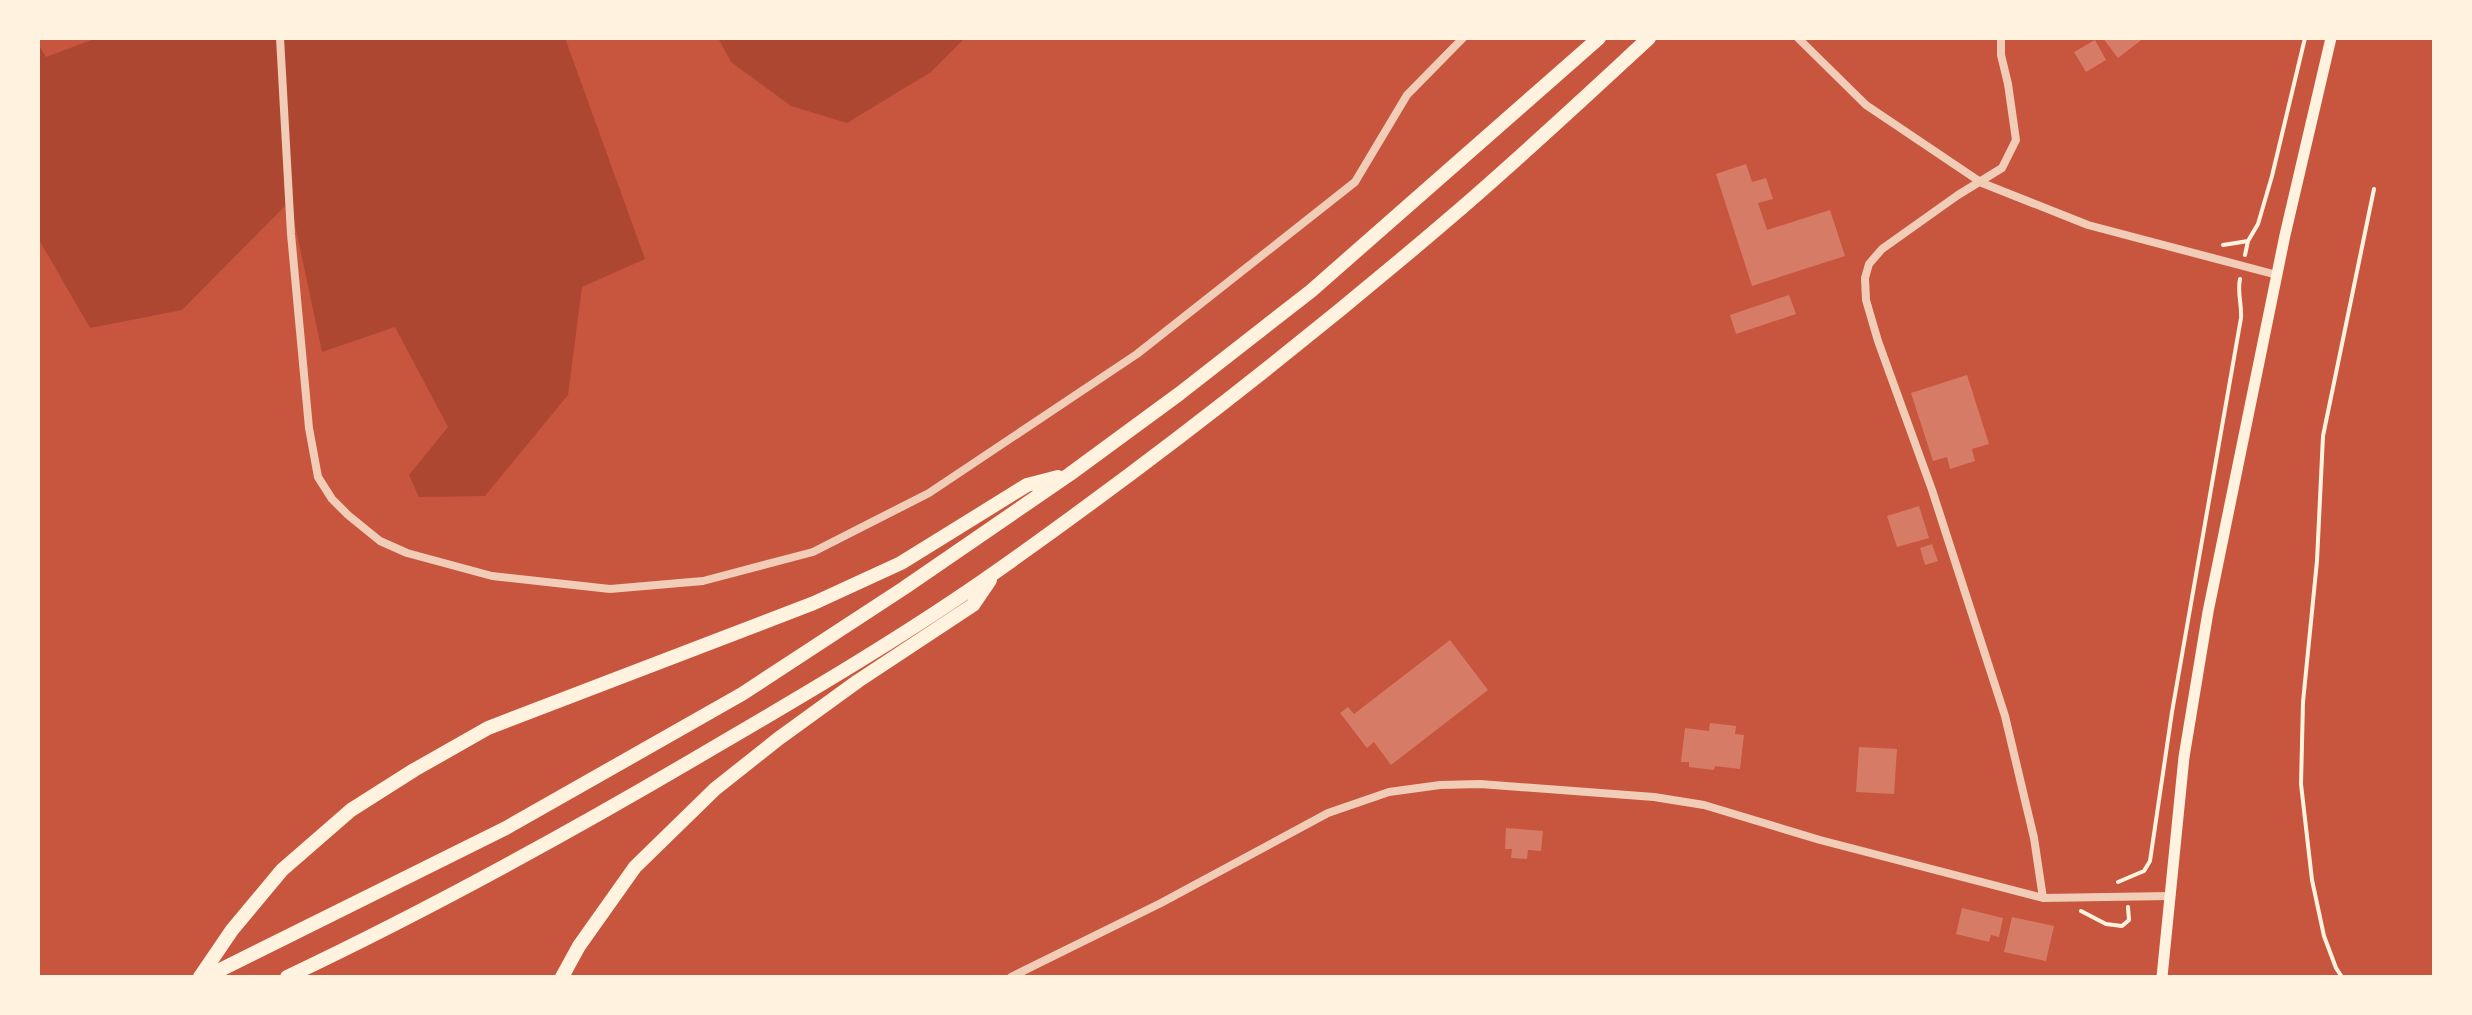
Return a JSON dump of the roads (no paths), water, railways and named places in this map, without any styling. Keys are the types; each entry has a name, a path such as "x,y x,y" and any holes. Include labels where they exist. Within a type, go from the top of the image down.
{"highway":[{"path":"203,977 340,913 506,828 742,694 904,588 1070,474 1311,291 1599,38"},
{"path":"287,977 527,856 852,664 994,573 1202,420 1331,318 1454,215 1649,38"},
{"path":"203,977 232,930 282,870 351,810 427,763 501,722 814,603 901,563 1027,485 1070,474"},
{"path":"562,977 579,946 635,867 715,789 858,681 973,605 994,573"}],"main road":[{"path":"2162,977 2184,757 2200,655 2277,275 2331,38"}],"street":[{"path":"280,38 291,234 309,428 318,477 332,499 348,515 380,541 407,553 492,576 610,589 703,581 813,552 929,493 1137,354 1355,182 1407,95 1463,38"},
{"path":"1798,38 1866,105 1982,183 2088,225 2277,275"},
{"path":"2001,38 2001,55 2016,140 2002,168 1882,249 1869,264 1865,278 1866,300 2005,716 2034,838 2043,898"},
{"path":"1011,977 1161,903 1328,813 1389,792 1440,785 1559,789 1654,797 1704,805 1820,840 2043,898 2169,896"}]}
